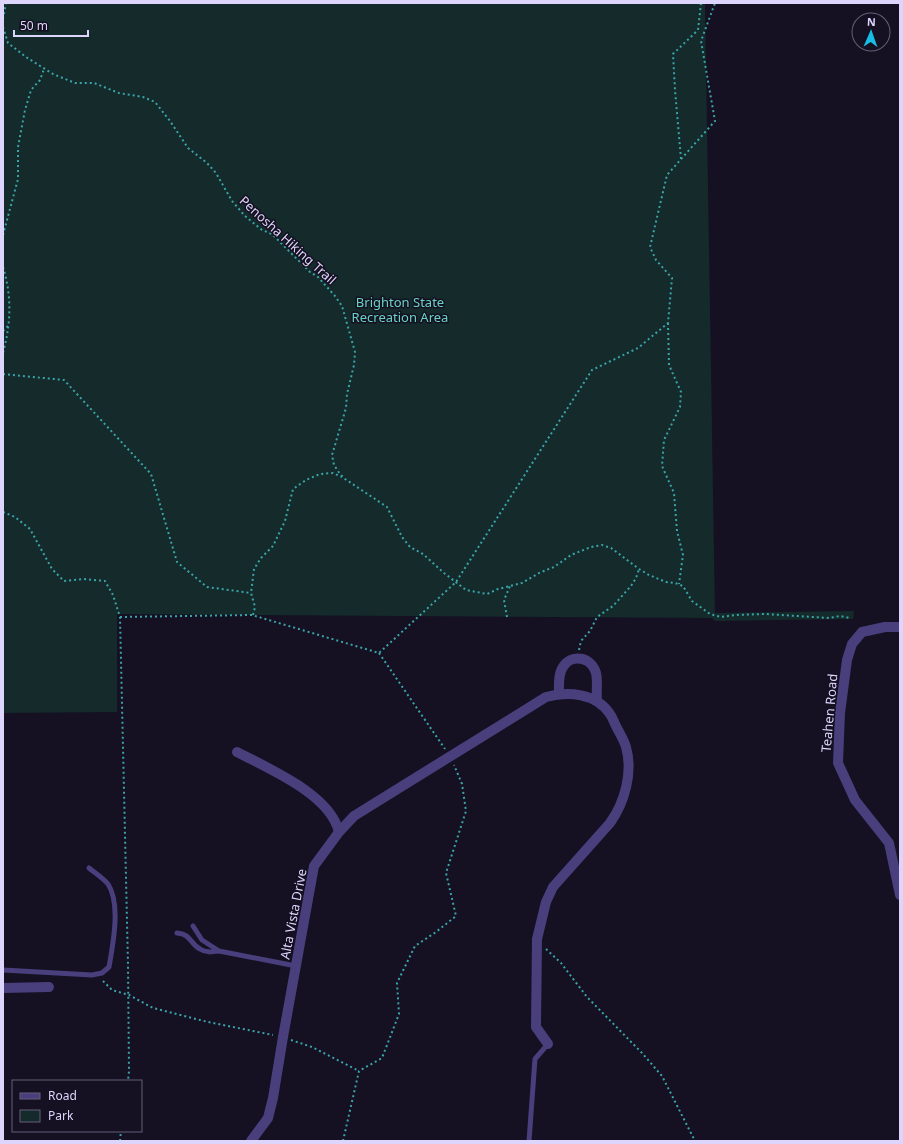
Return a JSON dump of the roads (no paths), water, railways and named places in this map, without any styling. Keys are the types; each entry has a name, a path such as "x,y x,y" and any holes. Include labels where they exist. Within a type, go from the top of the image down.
{"street":[{"name":"Teahen Road","path":"900,627 886,627 862,632 852,644 847,660 840,713 838,763 855,800 889,842 900,895"},
{"path":"559,694 560,672 562,667 571,660 577,658 585,659 590,662 596,672 597,701"},
{"name":"Alta Vista Drive","path":"251,1141 268,1118 273,1098 314,866 339,832 354,816 546,698 559,694 575,694 597,701 610,713 626,746 628,762 627,782 616,814 610,823 552,887 546,902 537,941 536,1027 548,1044"},
{"path":"237,752 312,794 337,821 339,832"},
{"path":"3,988 48,987"}],"lane":[{"path":"3,970 95,974 102,973 109,966 114,931 112,891 106,882 89,868"},
{"path":"193,926 202,940 219,951"},
{"path":"177,933 182,933 190,937 198,949 207,952 219,951 296,966"},
{"path":"528,1141 535,1059 548,1044"}],"park label":[{"name":"Brighton State Recreation Area","path":"400,310"}]}
